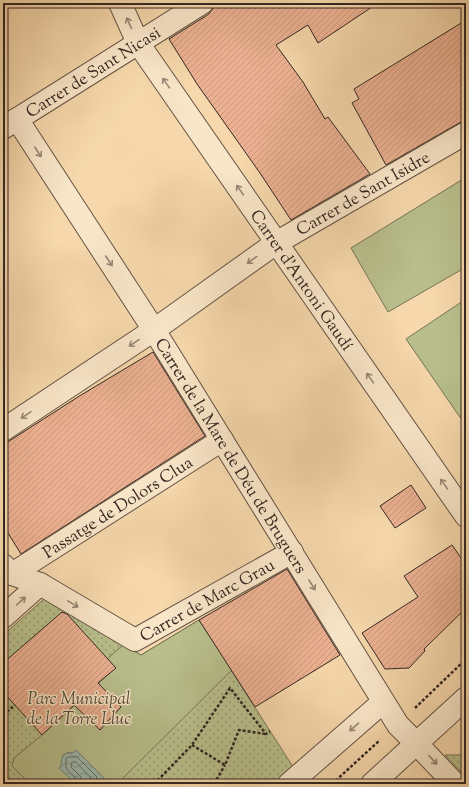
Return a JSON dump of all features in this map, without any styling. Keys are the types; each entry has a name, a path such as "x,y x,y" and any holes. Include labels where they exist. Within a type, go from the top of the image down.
{"street":[{"name":"Carrer d'Antoni Gaudí","path":"120,3 138,43 466,516"},
{"name":"Carrer de Sant Nicasi","path":"10,124 202,3"},
{"name":"Carrer de la Mare de Déu de Bruguers","path":"10,124 154,330 398,725 455,784"},
{"name":"Carrer de Sant Isidre","path":"3,430 154,330 276,243 466,133"},
{"name":"Passatge de Dolors Clua","path":"7,570 222,440"},
{"name":"Carrer de Marc Grau","path":"40,584 135,640 292,552"},
{"path":"3,617 40,584 7,570"},
{"path":"372,784 416,742 466,698"},
{"path":"289,784 384,702"}],"path":[{"path":"154,784 192,745 230,688 266,734"},
{"path":"3,716 15,705"},
{"path":"214,784 225,766 239,730 266,734 270,731"},
{"path":"192,745 225,766"}],"green space":[{"path":"463,179 466,183 466,267 388,312 351,248"},
{"path":"466,299 466,426 406,339"},
{"name":"Parc Municipal de la Torre Lluc","path":"44,599 141,655 199,620 295,770 279,784 3,784 3,635"},
{"path":"199,620 232,670 117,784 30,784 12,766 14,758 42,735 115,668 107,659 123,645 141,655"},
{"path":"445,755 466,755 466,777"}],"water":[{"path":"76,750 104,778 97,784 76,784 59,768 62,764 61,761 63,755 69,752 73,753"}],"building":[{"path":"221,3 378,3 318,43 308,25 276,45 303,82 325,119 328,117 370,174 291,220 260,173 197,84 169,39 209,14 213,8"},
{"path":"466,20 466,119 386,165 352,103 359,99 354,89"},
{"path":"153,352 205,436 21,554 3,525 3,445 81,395"},
{"path":"411,485 426,508 395,528 380,506"},
{"path":"452,545 466,565 466,608 424,649 425,651 409,668 385,669 362,633 418,597 404,576"},
{"path":"287,569 340,655 255,707 199,620"},
{"path":"62,612 67,614 116,668 98,683 121,707 100,730 74,705 42,735 3,692 3,663"}]}
